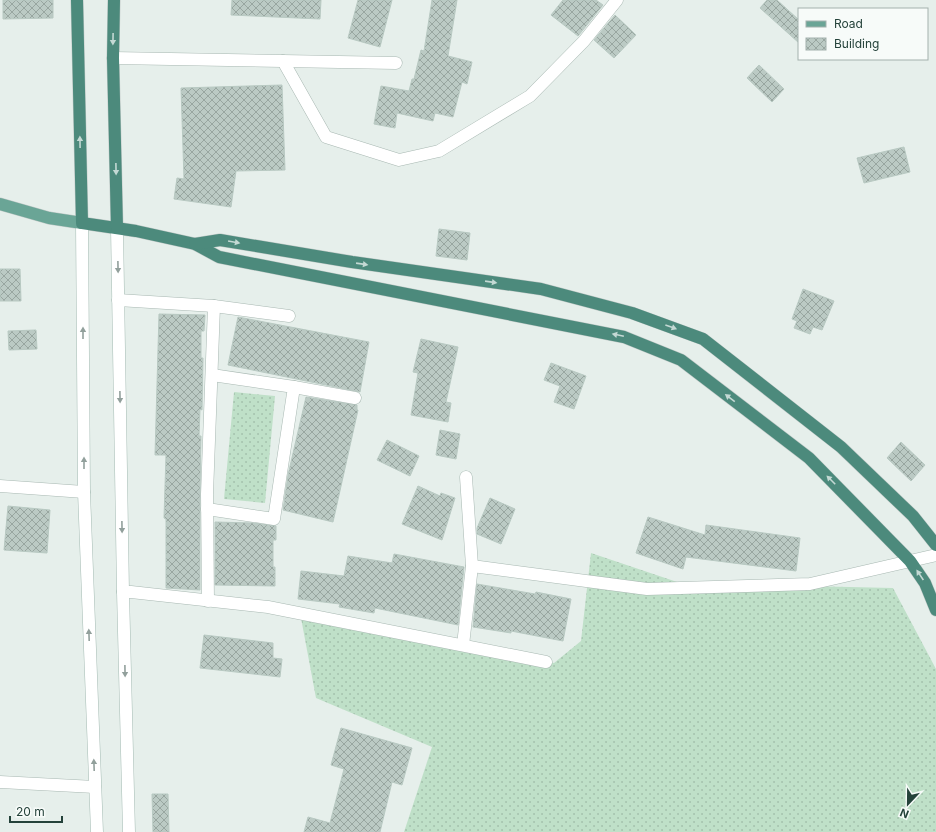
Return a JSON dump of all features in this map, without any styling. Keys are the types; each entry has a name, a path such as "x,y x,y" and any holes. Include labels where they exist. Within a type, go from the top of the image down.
{"highway":[{"path":"77,0 82,223 117,228 195,244 219,257 624,337 681,360 809,458 910,561 925,584 936,610"},
{"path":"114,0 113,58 117,228"},
{"path":"195,244 220,240 352,262 541,289 632,313 703,339 841,447 913,516 936,545"}],"main road":[{"path":"0,204 49,218 82,223"}],"street":[{"path":"283,61 326,137 400,160 439,151 530,96 584,41 618,0"},
{"path":"113,58 396,63"},
{"path":"82,223 84,492 97,832"},
{"path":"117,228 123,592 129,832"},
{"path":"118,300 214,306 289,316"},
{"path":"208,600 207,509 214,306"},
{"path":"212,375 356,398"},
{"path":"207,509 274,519 294,387"},
{"path":"463,645 472,566 466,477"},
{"path":"0,486 84,492"},
{"path":"472,566 646,589 810,584 936,555"},
{"path":"123,592 268,607 546,662"},
{"path":"0,782 95,787"}],"green space":[{"path":"234,392 275,396 265,503 224,499"},
{"path":"591,553 680,583 893,588 936,669 936,832 404,832 432,747 316,698 301,618 554,663 581,641"}],"building":[{"path":"3,0 53,0 53,18 3,19"},
{"path":"232,0 321,0 320,19 231,15"},
{"path":"358,0 392,0 380,47 348,38"},
{"path":"432,0 457,0 448,56 472,62 467,84 462,82 453,117 435,113 433,121 397,113 395,128 374,124 381,86 409,91 412,79 414,79 421,50 424,51"},
{"path":"563,0 596,0 603,5 578,36 551,15"},
{"path":"767,0 777,0 798,19 798,42 760,8"},
{"path":"615,15 636,35 614,58 594,40"},
{"path":"759,65 784,89 772,102 747,78"},
{"path":"282,85 285,170 236,171 231,207 174,199 177,178 184,179 181,88"},
{"path":"904,147 910,172 864,183 857,158"},
{"path":"439,229 470,233 467,260 436,256"},
{"path":"0,269 20,269 21,301 0,301"},
{"path":"803,289 834,301 822,330 813,327 810,334 794,328 797,321 792,319"},
{"path":"159,314 205,315 204,331 201,331 201,358 203,358 202,410 200,409 199,436 201,436 200,590 166,588 166,519 164,518 166,455 155,455"},
{"path":"238,317 369,342 360,392 228,365"},
{"path":"36,330 37,349 9,350 8,331"},
{"path":"421,339 458,347 446,402 451,403 448,422 411,415 418,373 413,372"},
{"path":"551,363 586,376 574,409 554,402 560,386 544,380"},
{"path":"306,397 357,405 358,410 333,522 283,510 288,475"},
{"path":"440,430 460,434 456,459 436,455"},
{"path":"387,440 419,456 410,476 377,460"},
{"path":"901,442 925,465 911,481 887,458"},
{"path":"418,486 440,496 441,493 455,498 442,540 402,524"},
{"path":"490,498 515,509 501,544 477,534 477,528"},
{"path":"8,506 50,510 47,553 4,550"},
{"path":"648,517 705,535 706,525 800,538 796,571 686,557 683,569 636,553"},
{"path":"215,522 253,523 276,526 276,540 273,540 275,586 215,585"},
{"path":"394,554 464,567 458,625 375,608 374,613 339,607 340,604 298,599 301,571 344,576 348,556 392,563"},
{"path":"477,584 535,594 536,592 571,599 563,641 511,631 511,633 473,627"},
{"path":"204,635 273,643 273,658 282,659 280,677 200,668"},
{"path":"341,728 412,748 402,785 392,782 380,832 304,832 308,817 330,823 344,769 331,765"},
{"path":"152,794 168,794 169,832 153,832"}]}
